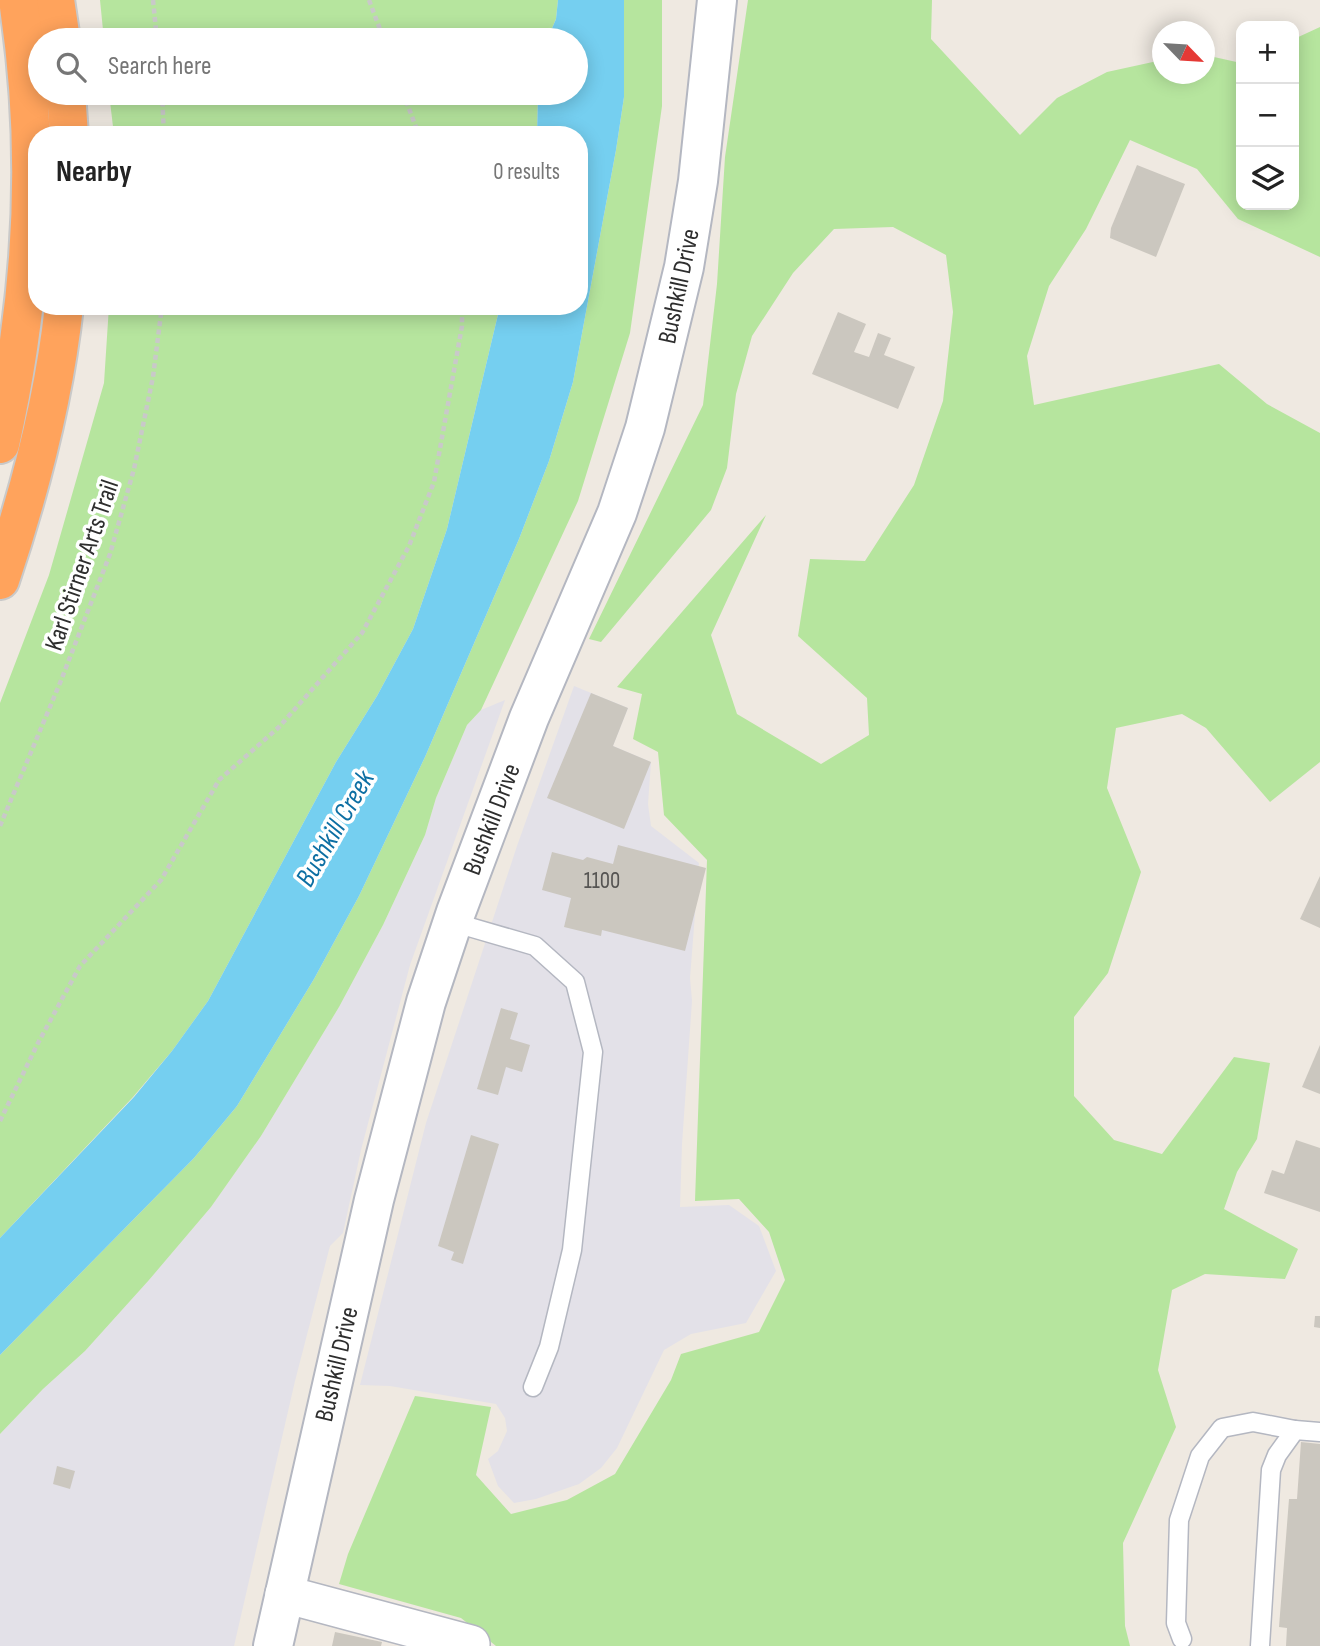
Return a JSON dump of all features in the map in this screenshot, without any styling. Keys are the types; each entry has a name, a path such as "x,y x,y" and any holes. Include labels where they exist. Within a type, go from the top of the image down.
{"highway":[{"path":"18,0 28,91"},
{"path":"55,0 59,28"},
{"path":"29,105 31,126"},
{"path":"67,105 68,126"},
{"path":"0,444 19,347 28,248"},
{"path":"0,580 23,512 51,397 63,315"}],"street":[{"name":"Bushkill Drive","path":"273,1646 383,1164 426,1002 452,922 529,718 617,513 645,428 684,267 698,181 717,0"},
{"path":"284,1594 472,1645"}],"lane":[{"path":"452,922 535,946 575,982 593,1052 572,1250 549,1347 533,1387"},
{"path":"1182,1639 1176,1623 1179,1520 1200,1457 1222,1428 1253,1422 1320,1432"},
{"path":"1260,1646 1271,1470 1277,1455 1294,1430"}],"path":[{"path":"153,0 156,28"},
{"path":"369,0 379,28"},
{"path":"163,105 164,126"},
{"path":"408,105 416,126"},
{"name":"Karl Stirner Arts Trail","path":"0,826 110,554 134,469 153,377 161,315"},
{"path":"0,1121 80,966 161,880 219,780 279,727 362,633 409,546 434,482 462,315"}],"shaded area":[{"path":"574,686 628,708 613,746 651,762 648,804 651,826 699,863 690,978 692,1001 680,1207 729,1205 759,1226 776,1271 746,1323 691,1334 664,1350 617,1448 601,1468 579,1484 536,1499 514,1503 498,1486 488,1459 498,1451 507,1431 505,1418 496,1404 390,1386 360,1385 426,1123 517,846"},
{"path":"505,700 410,965 361,1150 343,1233 330,1246 295,1381 234,1646 0,1646 0,1434 43,1389 85,1351 149,1280 211,1207 261,1136 339,1007 383,925 425,835 436,798 467,725 481,710"}],"green space":[{"path":"100,0 558,0 552,28 103,28"},
{"path":"624,0 662,0 662,106 630,333 578,501 481,710 467,725 436,798 425,835 383,925 339,1007 261,1136 211,1207 85,1351 43,1389 0,1434 0,1355 194,1158 237,1106 314,979 359,896 425,757 519,539 549,461 573,382 585,315 588,315 588,301 624,97"},
{"path":"748,0 932,0 931,39 1020,135 1057,98 1107,72 1152,62 1152,84 1215,84 1215,57 1236,62 1236,210 1299,210 1299,37 1320,27 1320,257 1238,219 1197,169 1130,140 1086,229 1049,286 1027,356 1034,405 1219,364 1267,404 1320,433 1320,762 1270,802 1206,728 1182,714 1116,728 1107,788 1141,872 1108,973 1074,1017 1074,1096 1114,1140 1162,1154 1234,1057 1270,1063 1257,1139 1237,1172 1224,1209 1298,1249 1285,1279 1205,1274 1172,1290 1158,1370 1176,1427 1123,1543 1125,1626 1130,1646 496,1646 461,1618 339,1584 348,1554 415,1396 491,1407 476,1475 511,1514 567,1500 615,1474 671,1380 681,1354 759,1332 785,1280 769,1232 739,1199 695,1201 707,860 664,815 658,752 633,739 642,694 617,687 766,515 711,635 737,714 821,764 869,735 867,698 798,636 810,559 865,561 914,485 943,401 953,312 946,255 893,227 834,229 793,273 752,336 736,394 727,468 711,510 601,642 589,639 703,405 717,284 725,157"},
{"path":"110,105 538,105 537,126 113,126"},
{"path":"108,315 498,315 447,529 413,629 377,696 336,762 208,1001 172,1051 133,1097 0,1238 0,703 49,575 104,383"}],"water":[{"path":"558,0 624,0 624,97 588,301 588,126 537,126 538,105 588,105 588,28 552,28"},
{"name":"Bushkill Creek","path":"498,315 585,315 573,382 549,461 519,539 425,757 359,896 314,979 237,1106 194,1158 0,1355 0,1238 134,1097 208,1001 336,762 377,696 413,629 447,529"}],"building":[{"path":"1137,165 1185,184 1156,257 1110,238 1111,228"},
{"path":"838,312 866,324 854,352 869,357 878,333 891,338 884,355 915,367 898,409 812,374"},
{"path":"591,693 628,708 613,746 651,762 624,829 547,798"},
{"path":"618,845 706,868 685,951 602,930 601,936 564,927 571,898 542,890 552,852 613,864"},
{"path":"1320,876 1320,928 1300,919"},
{"path":"501,1008 518,1013 510,1039 530,1045 522,1072 506,1067 498,1095 477,1089"},
{"path":"1320,1045 1320,1094 1302,1087"},
{"path":"471,1135 499,1144 463,1264 451,1260 454,1252 438,1246"},
{"path":"1296,1140 1320,1148 1320,1212 1264,1193 1272,1170 1284,1174"},
{"path":"1315,1316 1320,1316 1320,1328 1314,1327"},
{"path":"1301,1442 1320,1444 1320,1646 1286,1646 1287,1628 1279,1627 1289,1499 1297,1499"},
{"path":"57,1466 75,1471 70,1489 53,1484"},
{"path":"335,1632 382,1642 381,1646 332,1646"}]}
